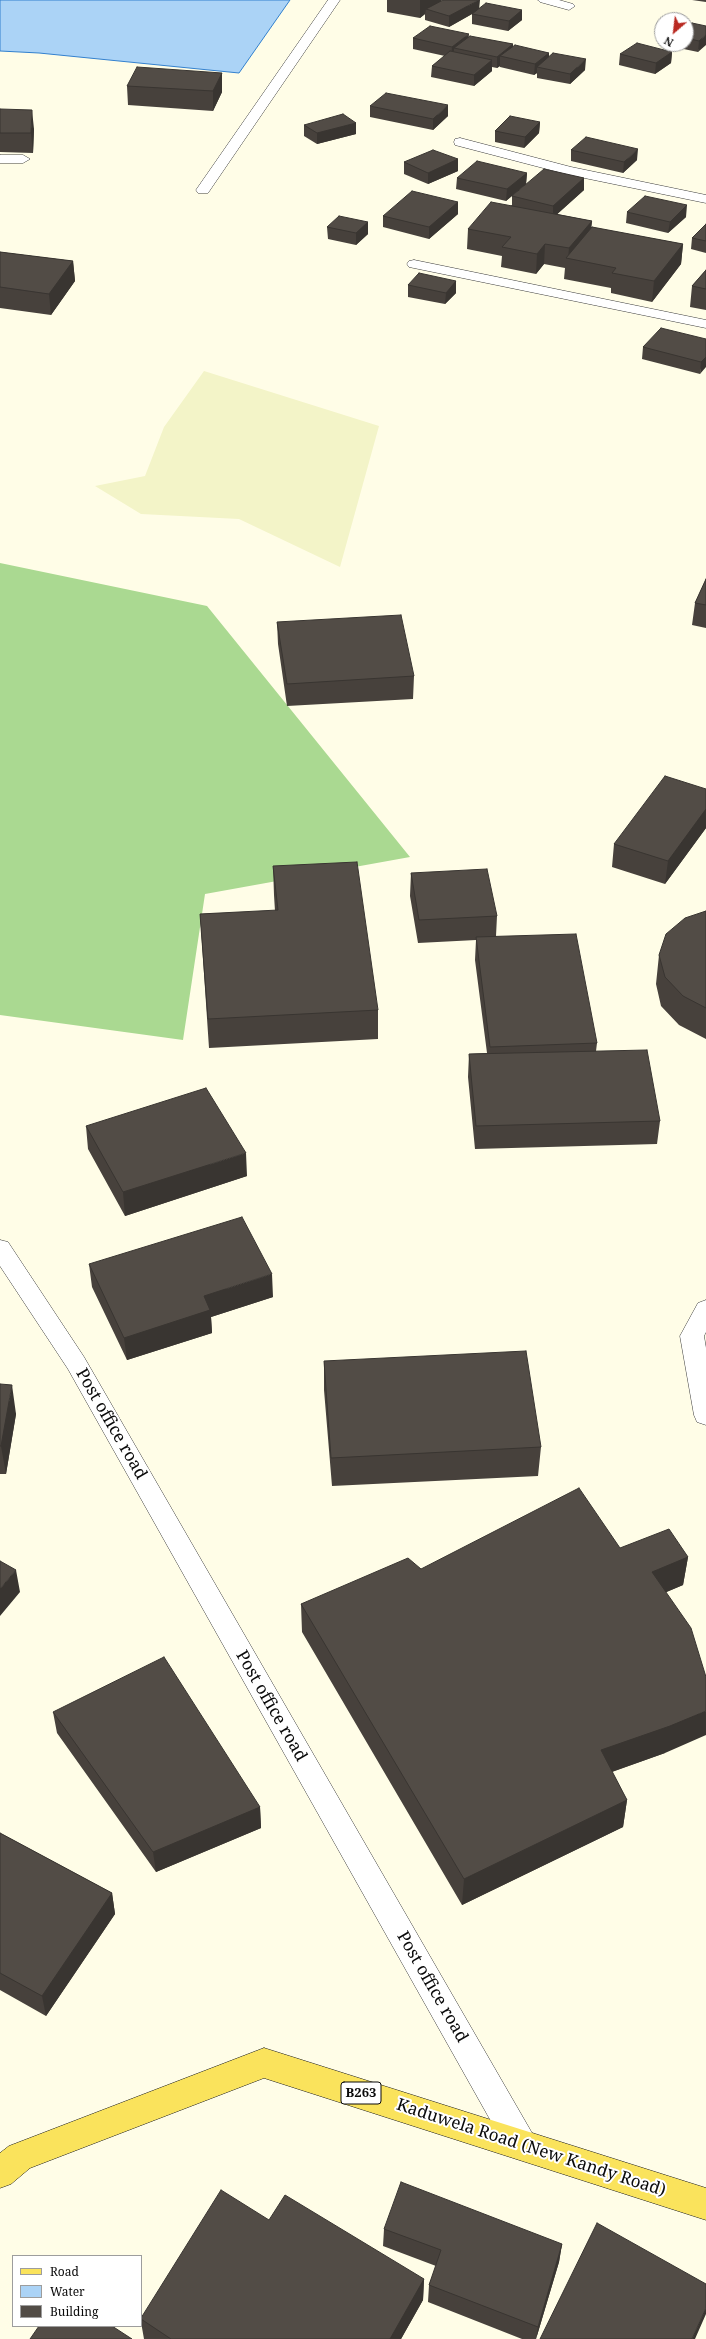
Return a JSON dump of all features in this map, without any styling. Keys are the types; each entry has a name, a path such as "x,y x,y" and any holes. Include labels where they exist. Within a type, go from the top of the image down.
{"main road":[{"name":"Kaduwela Road (New Kandy Road)","path":"0,2173 20,2156 264,2063 706,2204"}],"street":[{"path":"203,190 334,0"},
{"path":"544,0 569,6"},
{"path":"460,142 570,171 706,199"},
{"path":"0,159 24,159"},
{"path":"414,264 706,324"},
{"name":"Post office road","path":"0,1248 17,1271 76,1363 521,2144"},
{"path":"705,1410 692,1336 706,1309"}],"green space":[{"path":"204,371 379,426 340,567 239,519 141,514 95,486 145,476 164,427"},
{"path":"0,563 207,606 410,857 205,894 183,1040 0,1015"}],"water":[{"path":"0,0 290,0 239,73 39,53 0,51"}],"building":[{"path":"443,0 479,0 449,16 426,9"},
{"path":"486,3 522,10 509,21 472,14"},
{"path":"694,23 706,26 706,35 699,41 694,40"},
{"path":"430,26 469,34 452,47 413,38"},
{"path":"470,36 513,44 497,57 454,48"},
{"path":"637,43 654,47 654,52 672,52 656,63 620,54"},
{"path":"515,45 549,53 535,64 500,56"},
{"path":"450,51 492,60 474,75 432,66"},
{"path":"553,53 586,59 570,74 537,67"},
{"path":"137,67 222,73 213,91 127,86"},
{"path":"386,93 448,105 433,119 370,106"},
{"path":"0,109 32,110 31,133 0,133"},
{"path":"343,114 356,123 317,133 304,125"},
{"path":"510,116 540,122 525,137 495,131"},
{"path":"586,137 638,149 624,162 571,150"},
{"path":"433,150 458,159 428,173 404,162"},
{"path":"477,161 527,173 507,189 457,178"},
{"path":"544,169 584,178 553,206 512,196"},
{"path":"412,191 458,202 429,227 383,216"},
{"path":"645,196 687,205 670,222 627,212"},
{"path":"491,202 592,221 569,248 545,244 537,254 502,247 511,237 468,229"},
{"path":"339,216 368,222 356,233 327,227"},
{"path":"706,224 706,241 692,238"},
{"path":"592,227 683,244 654,281 612,273 616,268 566,258"},
{"path":"0,252 73,261 49,294 0,287"},
{"path":"706,270 706,289 692,286"},
{"path":"419,273 456,281 446,293 408,285"},
{"path":"661,328 706,339 706,357 701,362 643,347"},
{"path":"706,579 706,605 695,603"},
{"path":"401,615 414,676 287,684 277,622"},
{"path":"665,776 706,789 706,809 668,861 614,844"},
{"path":"357,862 378,1010 208,1019 200,914 278,910 273,866"},
{"path":"487,869 497,916 419,920 411,873"},
{"path":"706,911 706,1008 683,996 665,977 659,955 666,934 685,918"},
{"path":"576,934 597,1043 490,1047 476,937"},
{"path":"647,1050 660,1121 476,1126 469,1054"},
{"path":"206,1088 246,1153 123,1192 86,1126"},
{"path":"242,1217 272,1274 204,1296 210,1310 124,1338 89,1264"},
{"path":"526,1351 541,1447 331,1458 324,1361"},
{"path":"0,1384 12,1385 1,1446 0,1446"},
{"path":"579,1488 620,1548 669,1529 688,1557 652,1572 691,1628 706,1677 706,1711 670,1726 601,1750 627,1800 464,1879 301,1604 408,1558 421,1569"},
{"path":"0,1561 16,1570 0,1589"},
{"path":"164,1657 260,1807 153,1852 53,1712"},
{"path":"0,1833 112,1893 42,1996 0,1973"},
{"path":"401,2182 562,2244 538,2327 429,2285 441,2250 384,2229"},
{"path":"221,2190 269,2220 285,2195 424,2279 390,2339 171,2339 142,2320 142,2316"},
{"path":"597,2223 706,2284 706,2308 692,2339 540,2339"},
{"path":"38,2327 114,2327 132,2339 30,2339"}]}
